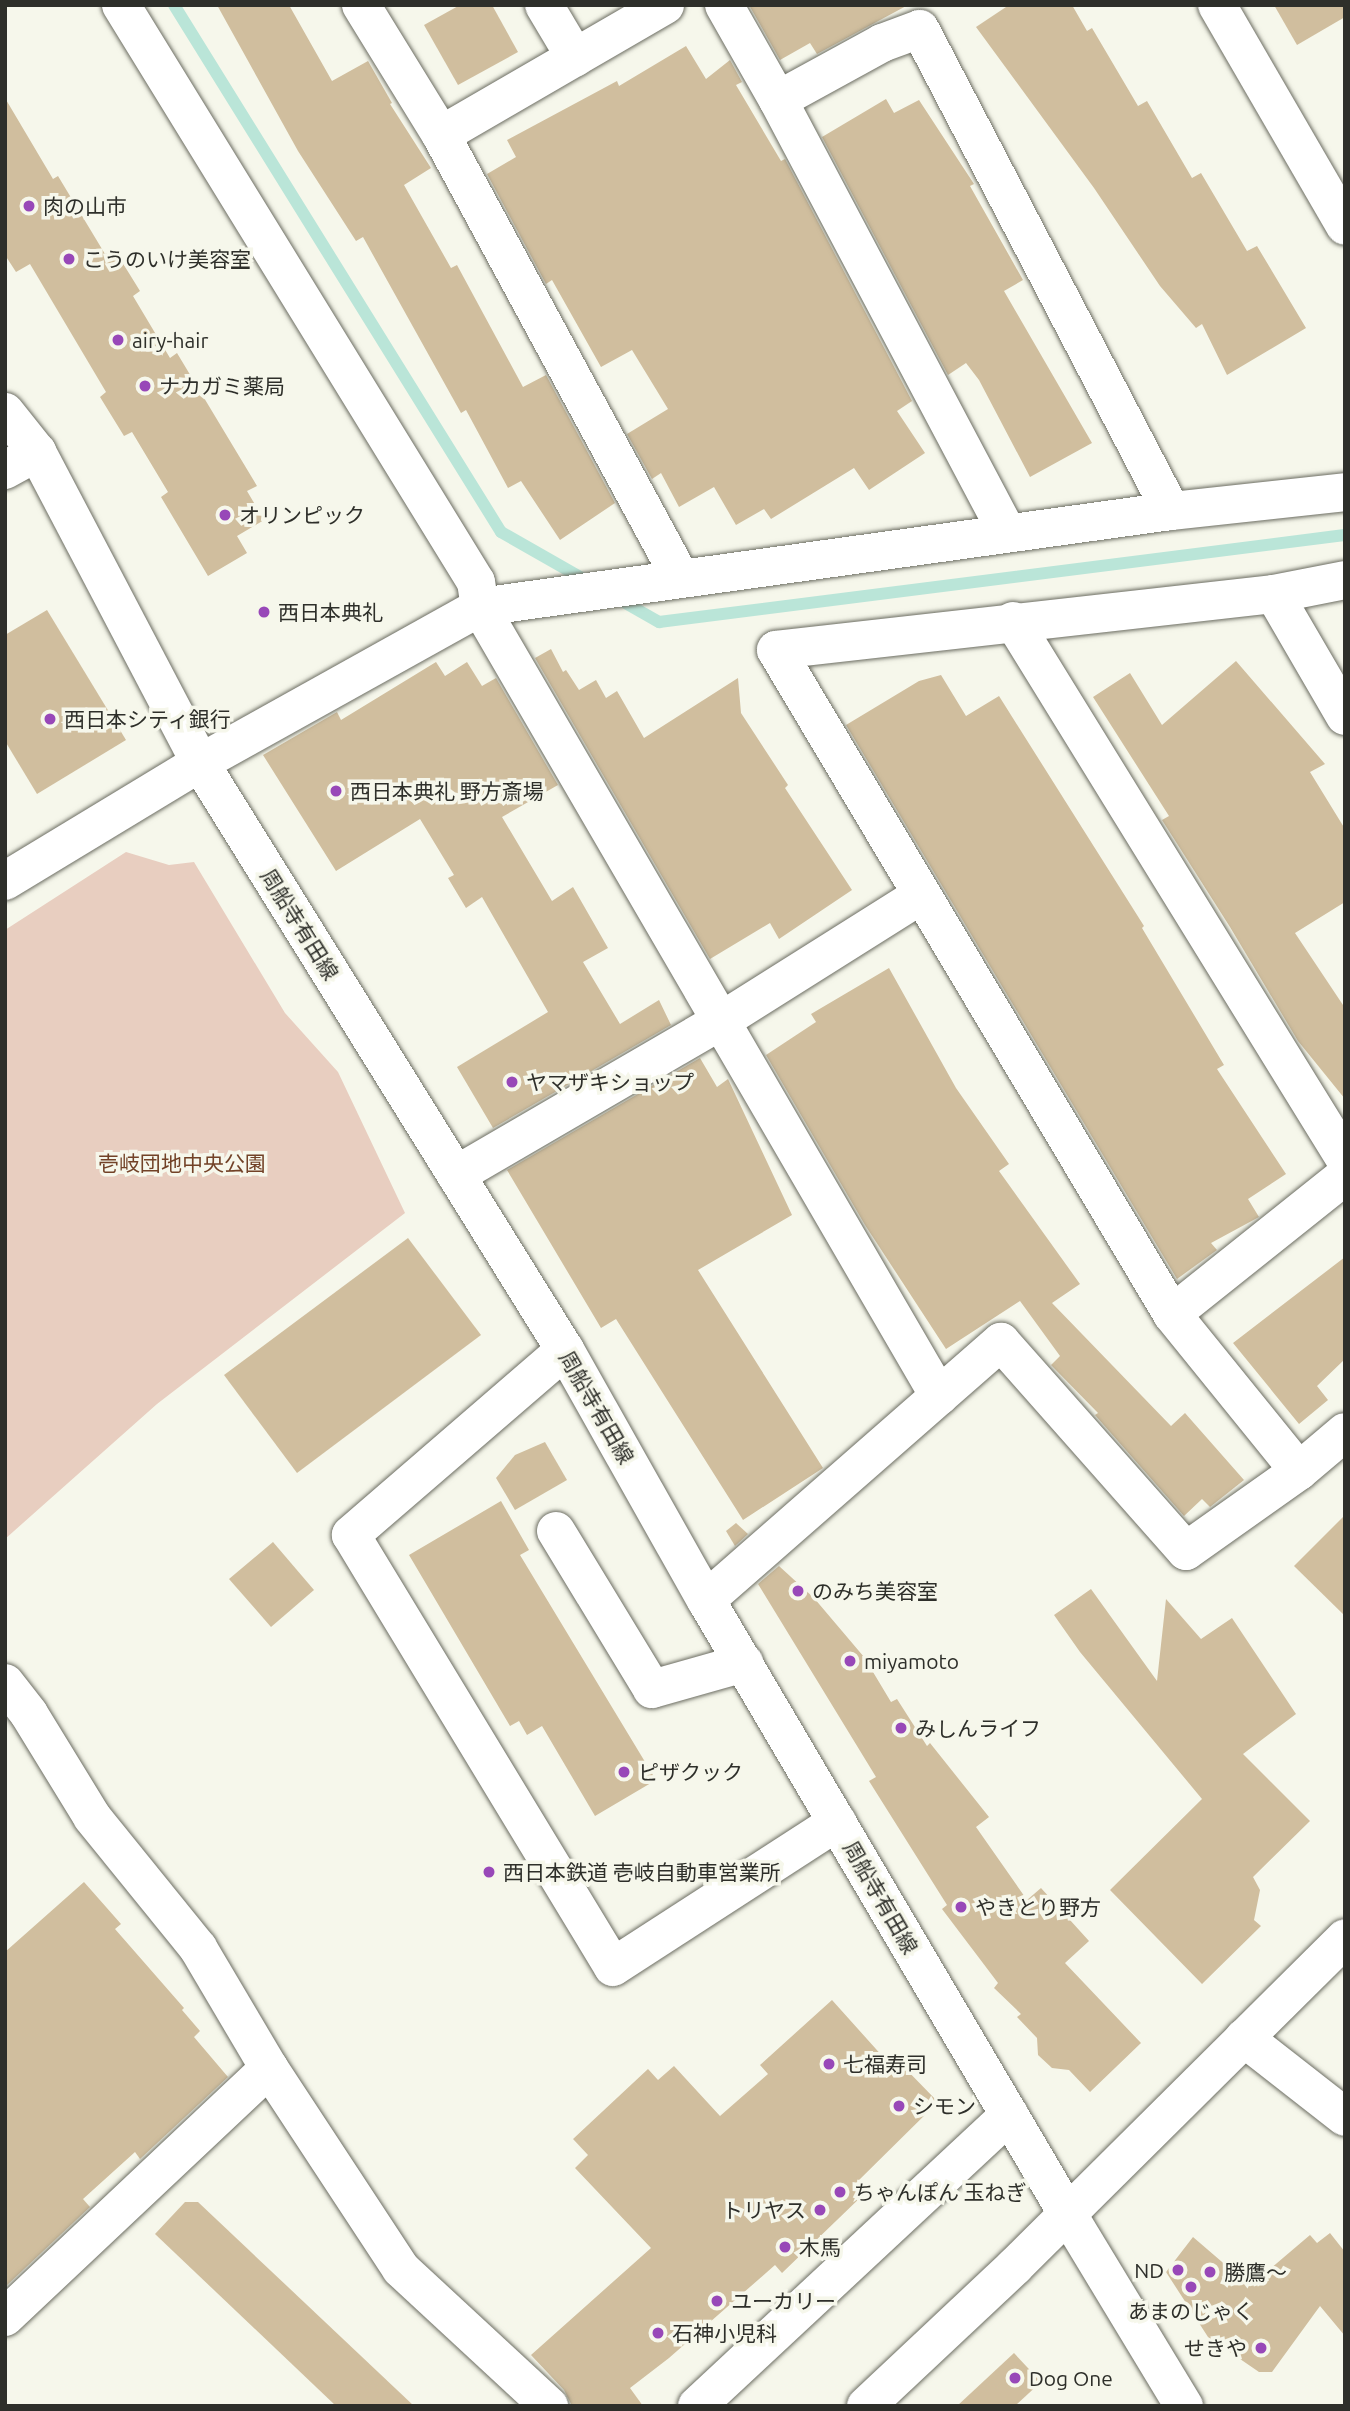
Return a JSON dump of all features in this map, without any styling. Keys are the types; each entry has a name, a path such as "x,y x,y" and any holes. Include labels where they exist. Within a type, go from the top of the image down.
{"street":[{"path":"121,5 476,582 480,607 939,1396"},
{"path":"361,5 441,135 680,577"},
{"path":"544,5 575,57"},
{"path":"441,135 665,5"},
{"path":"724,5 778,100 1007,533"},
{"path":"1217,5 1345,226"},
{"path":"778,100 882,43 920,29 1171,511"},
{"name":"周船寺有田線","path":"5,412 21,461 200,763 565,1350 706,1600 1067,2213 1184,2406"},
{"path":"5,881 200,763 480,607 680,577 1171,511 1345,492"},
{"path":"1299,1471 1172,1314 776,650 1013,621 1274,594 1345,580"},
{"path":"1274,594 1345,716"},
{"path":"1013,621 1345,1158"},
{"path":"456,1175 721,1021 920,895"},
{"path":"1172,1314 1345,1176"},
{"path":"706,1600 1001,1342 1186,1551 1299,1471 1345,1432"},
{"path":"565,1350 351,1535 613,1967 837,1822"},
{"path":"556,1531 652,1689 744,1663"},
{"path":"5,1683 29,1714 92,1817 198,1948 268,2068 401,2269 549,2406"},
{"path":"866,2406 1067,2213 1345,1938"},
{"path":"1244,2038 1345,2117"},
{"path":"5,2317 268,2068"},
{"path":"697,2406 1009,2115"}],"green space":[{"name":"壱岐団地中央公園","path":"126,852 169,865 194,862 285,1013 338,1072 405,1213 157,1404 5,1539 5,930"}],"building":[{"path":"217,5 289,5 332,81 368,61 392,103 390,104 431,168 404,185 451,268 457,265 523,387 546,375 615,503 560,540 521,481 508,488 466,410 461,413 363,237 356,241 298,151"},
{"path":"460,5 492,5 518,52 458,85 424,25"},
{"path":"749,5 908,5 817,54 810,43 780,60"},
{"path":"1009,5 1072,5 1087,31 1092,28 1138,106 1147,101 1192,178 1201,173 1247,251 1257,246 1306,328 1227,375 1202,324 1196,328 1160,286 1094,188 976,27"},
{"path":"1274,5 1345,5 1345,17 1297,45"},
{"path":"686,46 706,79 730,60 742,82 736,85 781,161 785,159 912,401 897,411 925,453 869,490 854,468 771,519 764,509 736,525 714,487 679,507 661,473 652,479 627,434 668,409 632,350 601,367 552,280 546,284 487,174 516,157 507,140 617,81 619,86"},
{"path":"5,98 53,179 58,176 105,254 114,249 140,291 133,296 170,358 177,353 257,486 247,491 264,520 237,536 247,553 208,576 161,497 168,492 132,432 124,436 100,397 106,392 30,264 16,272 5,255"},
{"path":"886,99 894,113 919,100 974,184 970,186 1023,280 1004,291 1092,443 1030,477 979,380 966,363 948,375 822,137"},
{"path":"47,610 126,740 37,794 5,741 5,635"},
{"path":"551,649 563,672 566,670 579,690 596,680 606,698 617,691 644,738 738,678 741,713 788,785 785,788 852,890 779,939 770,923 710,959 535,658"},
{"path":"1236,661 1325,764 1310,772 1345,829 1345,902 1295,933 1345,1008 1345,1099 1298,1041 1162,820 1169,816 1093,697 1130,673 1162,725"},
{"path":"436,662 445,676 467,662 482,686 496,678 558,785 502,817 552,901 573,887 608,948 583,962 620,1024 659,1000 671,1025 493,1128 457,1067 548,1012 482,897 466,908 448,878 454,875 420,819 336,871 263,755 337,712 341,720"},
{"path":"941,675 966,716 999,696 1144,926 1142,928 1224,1065 1217,1069 1286,1174 1248,1199 1259,1217 1211,1243 1217,1250 1177,1279 846,725 919,681"},
{"path":"889,968 956,1088 1009,1164 999,1171 1080,1284 1052,1303 1171,1426 1185,1413 1244,1480 1210,1507 1202,1499 1184,1516 1095,1415 1098,1413 1051,1365 1060,1356 1020,1301 946,1349 865,1225 766,1055 816,1022 811,1014"},
{"path":"700,1058 717,1087 728,1079 792,1215 698,1270 823,1468 743,1520 616,1319 601,1328 507,1170"},
{"path":"408,1238 481,1335 297,1473 224,1375"},
{"path":"1345,1257 1345,1359 1317,1386 1328,1400 1299,1424 1233,1343"},
{"path":"545,1442 567,1480 515,1510 496,1478 515,1455"},
{"path":"501,1501 529,1550 520,1555 656,1780 595,1816 542,1726 527,1735 519,1721 510,1726 409,1555"},
{"path":"1345,1515 1345,1616 1294,1566"},
{"path":"736,1523 748,1534 735,1546 726,1531"},
{"path":"273,1542 314,1590 271,1627 229,1579"},
{"path":"779,1566 814,1598 864,1657 891,1702 897,1699 927,1746 930,1743 989,1817 976,1827 1027,1900 1041,1888 1089,1941 1065,1963 1141,2043 1090,2092 1069,2070 1052,2068 1038,2055 1037,2038 1017,2017 1021,2014 994,1988 998,1983 942,1909 947,1905 869,1781 876,1777 758,1584"},
{"path":"1091,1589 1157,1681 1166,1599 1201,1639 1232,1618 1296,1714 1243,1754 1310,1821 1253,1877 1260,1890 1254,1920 1261,1926 1202,1984 1110,1890 1202,1799 1080,1652 1054,1615"},
{"path":"84,1882 121,1924 115,1929 184,2008 182,2010 200,2031 194,2037 228,2077 140,2159 135,2152 83,2199 90,2207 5,2287 5,1952"},
{"path":"832,2000 893,2068 899,2062 938,2102 855,2184 864,2194 782,2273 775,2265 669,2358 630,2388 643,2406 572,2406 564,2390 531,2355 651,2248 575,2168 588,2155 573,2139 648,2069 658,2080 674,2066 720,2116 768,2074 760,2065"},
{"path":"185,2202 198,2202 414,2406 336,2406 155,2234"},
{"path":"1330,2233 1345,2252 1345,2336 1320,2306 1272,2372 1259,2372 1208,2337 1166,2272 1193,2237 1250,2286 1310,2235 1317,2243"},
{"path":"1014,2353 1041,2382 1015,2406 957,2406"}],"waterway":[{"path":"174,5 501,532 587,581"},
{"path":"615,597 659,622 1345,535"}],"place":[{"name":"肉の山市","path":"29,206"},
{"name":"こうのいけ美容室","path":"69,259"},
{"name":"airy-hair","path":"118,340"},
{"name":"ナカガミ薬局","path":"145,386"},
{"name":"オリンピック","path":"225,515"},
{"name":"西日本典礼","path":"264,612"},
{"name":"西日本シティ銀行","path":"50,719"},
{"name":"西日本典礼 野方斎場","path":"336,791"},
{"name":"ヤマザキショップ","path":"512,1082"},
{"name":"のみち美容室","path":"798,1591"},
{"name":"miyamoto","path":"850,1661"},
{"name":"みしんライフ","path":"901,1728"},
{"name":"ピザクック","path":"624,1772"},
{"name":"西日本鉄道 壱岐自動車営業所","path":"489,1872"},
{"name":"やきとり野方","path":"961,1907"},
{"name":"七福寿司","path":"829,2064"},
{"name":"シモン","path":"899,2106"},
{"name":"ちゃんぽん 玉ねぎ","path":"840,2192"},
{"name":"トリヤス","path":"820,2210"},
{"name":"木馬","path":"785,2247"},
{"name":"ND","path":"1178,2270"},
{"name":"勝鷹～","path":"1210,2272"},
{"name":"あまのじゃく","path":"1191,2287"},
{"name":"ユーカリー","path":"717,2301"},
{"name":"石神小児科","path":"658,2333"},
{"name":"せきや","path":"1261,2348"},
{"name":"Dog One","path":"1015,2378"}]}
